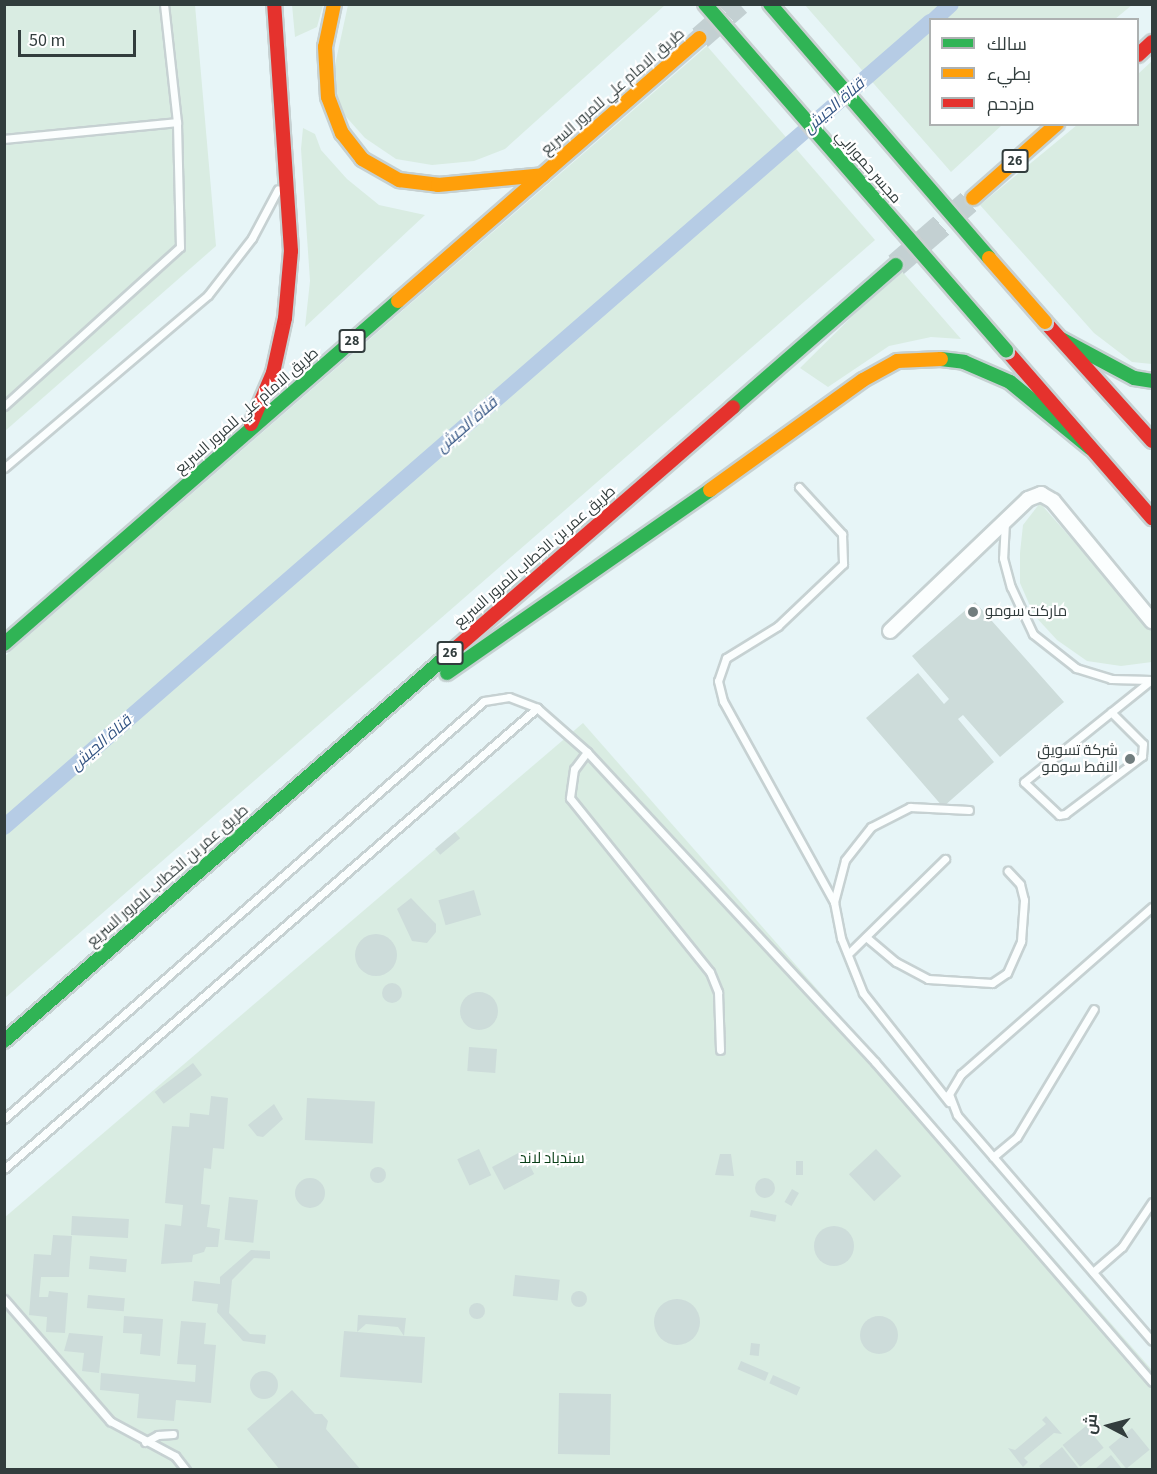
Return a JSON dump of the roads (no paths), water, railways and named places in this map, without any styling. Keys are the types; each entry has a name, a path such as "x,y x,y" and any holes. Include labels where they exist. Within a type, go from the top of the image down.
{"main road":[{"path":"248,432 273,373 285,318 291,251 288,171 274,4"},
{"path":"334,4 327,34 328,97 342,133 362,159 399,180 438,185 543,176"},
{"name":"مجسر حمورابي","path":"705,4 1090,448"},
{"path":"770,4 1045,322 1152,441"},
{"name":"طريق الامام علي للمرور السريع","path":"4,644 700,38"},
{"path":"1139,53 1152,42"},
{"name":"26","path":"973,198 1055,126"},
{"name":"طريق عمر بن الخطاب للمرور السريع","path":"4,1041 896,265"},
{"path":"1061,339 1134,378 1152,381"},
{"path":"362,729 595,573 863,380 897,361 923,357 964,362 1001,378 1090,448 1152,518"}],"street":[{"path":"890,631 1032,496 1048,497 1152,621"}],"lane":[{"path":"4,406 180,247 177,122 164,4"},
{"path":"4,139 177,122"},
{"path":"4,468 208,295 252,238 288,171"},
{"path":"800,487 842,534 843,564 778,626 726,658 718,681 723,701 834,902 848,954 863,993 993,1157 1152,1341"},
{"path":"1005,522 1004,558 1011,587 1033,634 1076,668 1111,679 1151,680"},
{"path":"1111,712 1143,744 1142,756 1065,814 1059,814 1024,783 1111,712 1151,680"},
{"path":"4,1119 484,701 509,697 537,708 587,752 875,1062 1152,1382"},
{"path":"4,1169 537,708"},
{"path":"587,752 574,769 570,798 710,972 718,992 720,1050"},
{"path":"834,902 845,860 871,827 910,807 969,810"},
{"path":"848,954 945,860"},
{"path":"866,937 896,962 928,979 992,982 1007,973 1021,941 1024,900 1020,884 1008,871"},
{"path":"950,1102 955,1079 1152,907"},
{"path":"993,1157 1017,1137 1094,1009"},
{"path":"1093,1272 1122,1247 1152,1202"},
{"path":"4,1299 110,1421 145,1442 175,1456 186,1470"},
{"path":"145,1442 158,1435 172,1434"}],"waterway":[{"name":"قناة الجيش","path":"936,18 951,4"},
{"name":"قناة الجيش","path":"4,827 929,23"}],"tunnel":[{"path":"700,38 739,4"},
{"path":"896,265 973,198"}],"place":[{"name":"ماركت سومو","path":"973,612"},
{"name":"شركة تسويق النفط سومو","path":"1130,759"}],"park label":[{"name":"سندباد لاند","path":"552,1159"}]}
